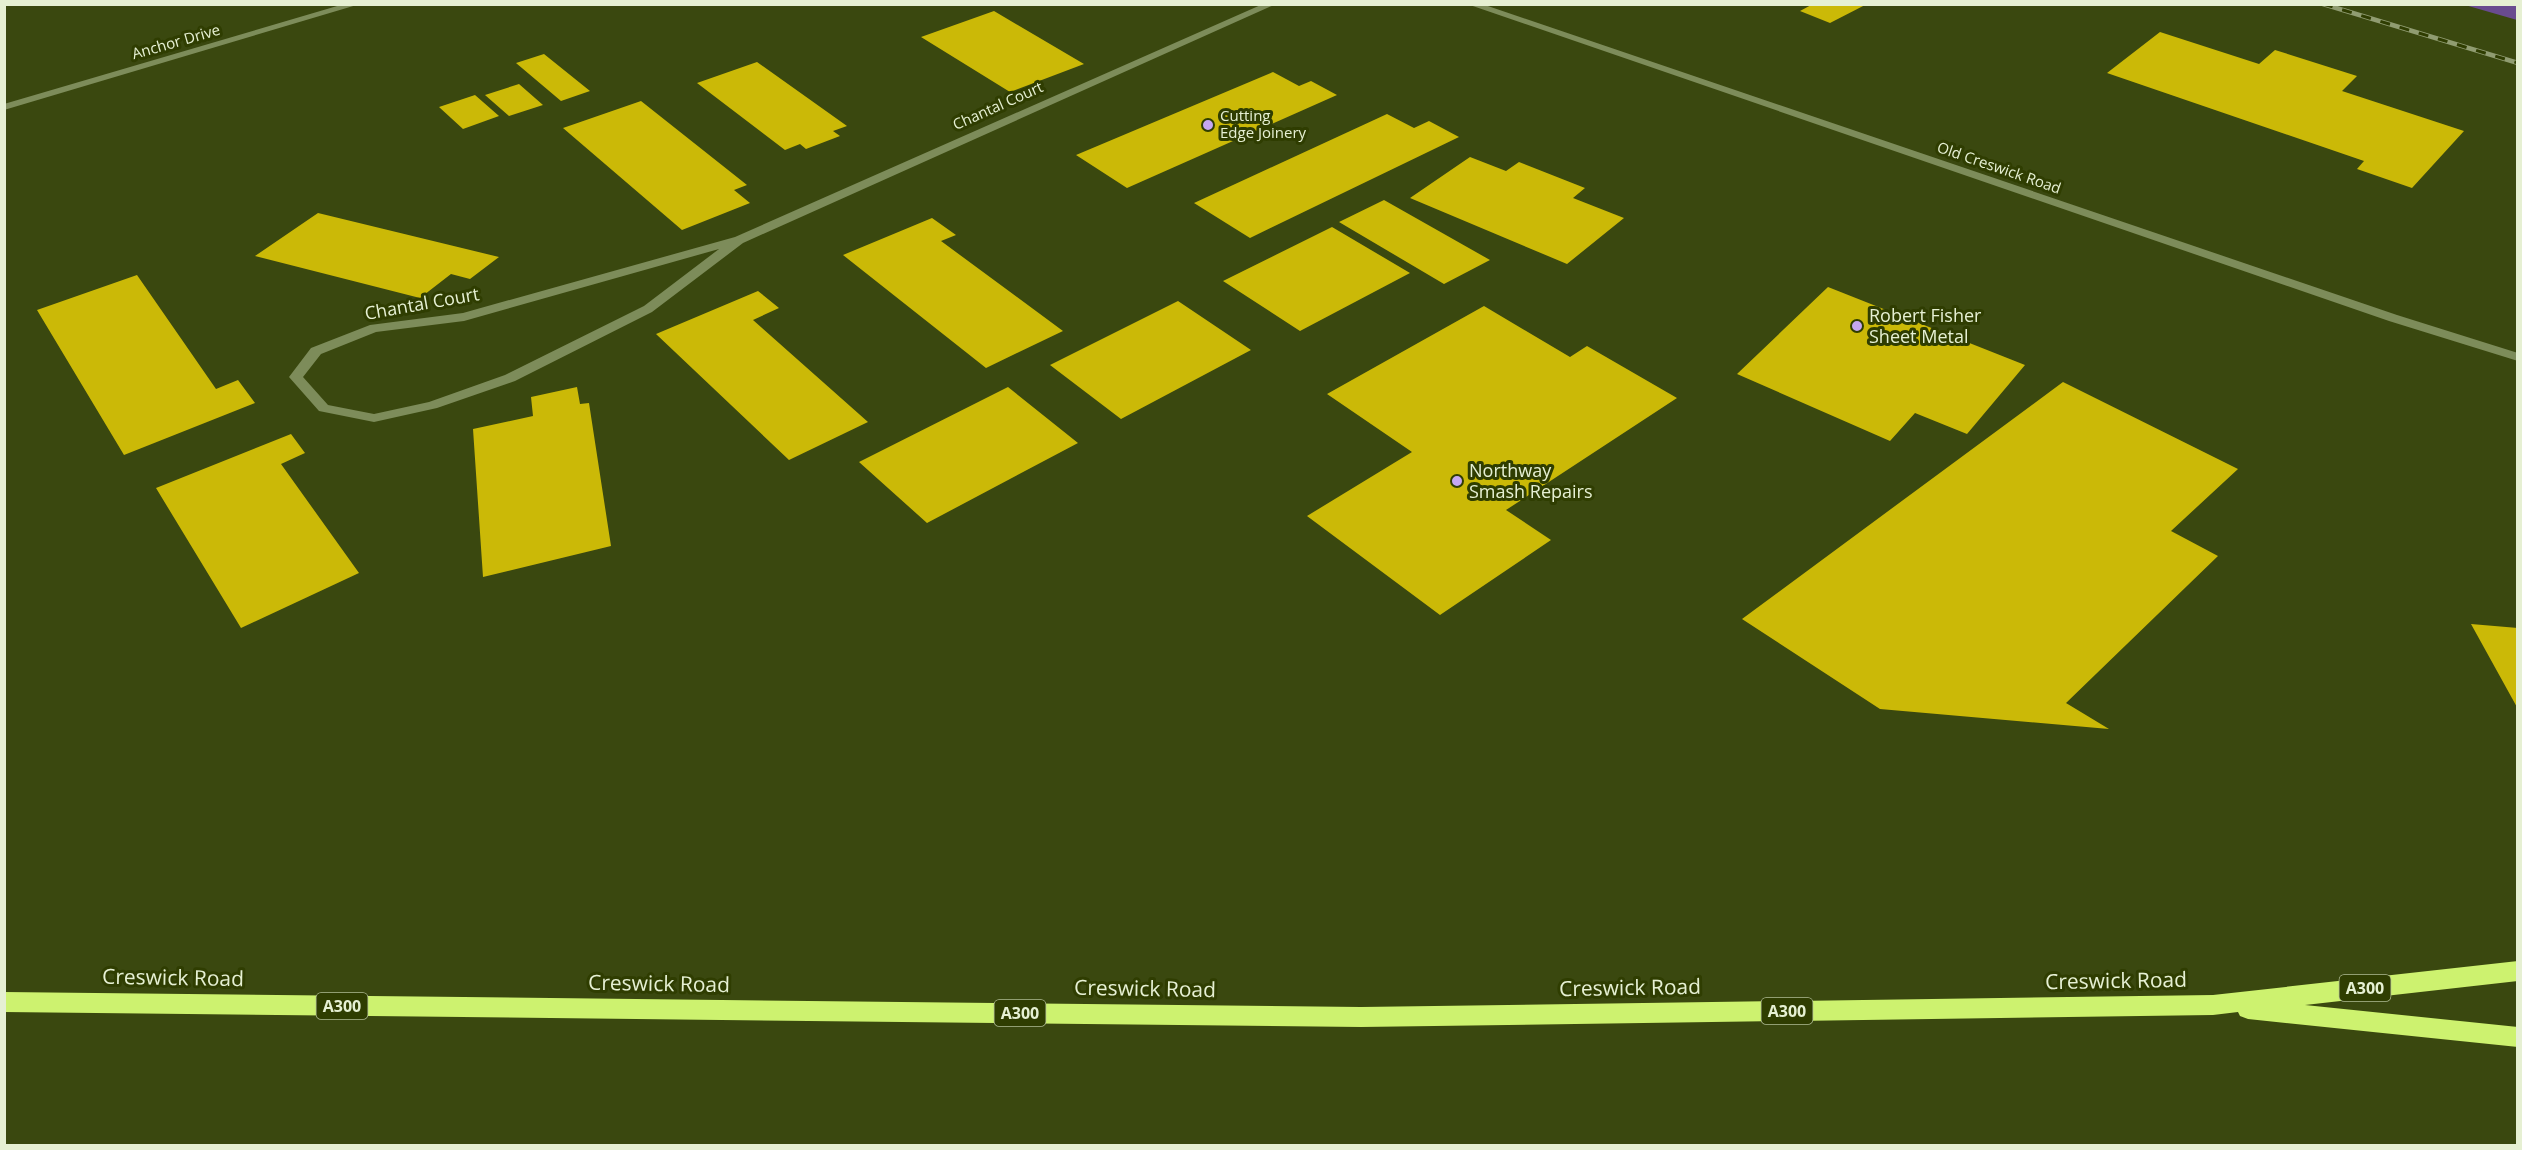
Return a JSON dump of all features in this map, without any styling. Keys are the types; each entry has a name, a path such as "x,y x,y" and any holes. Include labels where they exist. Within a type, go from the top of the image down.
{"highway":[{"name":"Creswick Road","path":"4,1002 1361,1017 2213,1005 2517,971"},
{"name":"Creswick Road","path":"2213,1005 2517,1037"}],"street":[{"name":"Anchor Drive","path":"4,107 356,4"},
{"name":"Chantal Court","path":"739,240 648,309 510,378 432,405 374,418 324,408 296,377 316,351 374,328 464,318 739,240 1272,4"},
{"name":"Old Creswick Road","path":"1471,4 2393,318 2517,357"}],"shaded area":[{"path":"2465,5 2517,5 2517,20"}],"building":[{"path":"1813,4 1867,4 1830,23 1800,11"},
{"path":"994,11 1084,64 1010,92 921,37"},
{"path":"2160,32 2259,64 2275,50 2357,76 2342,91 2464,131 2412,188 2357,169 2364,161 2107,73"},
{"path":"544,54 590,91 561,101 516,63"},
{"path":"757,62 847,126 833,131 840,136 806,149 800,144 785,150 697,83"},
{"name":"Cutting Edge Joinery","path":"1273,72 1299,86 1311,81 1337,95 1127,188 1076,155"},
{"path":"519,84 543,105 509,116 485,95"},
{"path":"475,95 499,116 463,129 439,107"},
{"path":"641,101 747,185 734,190 750,203 682,230 563,128"},
{"path":"1387,114 1414,128 1429,121 1459,137 1250,238 1194,203"},
{"path":"1470,157 1506,171 1519,162 1585,188 1573,198 1624,218 1567,264 1410,198"},
{"path":"1384,200 1490,260 1444,284 1339,222"},
{"path":"318,213 499,257 470,279 451,274 420,298 255,256"},
{"path":"932,218 956,235 941,241 1063,331 986,368 843,255"},
{"path":"1332,227 1410,273 1300,331 1223,281"},
{"path":"137,275 216,389 238,380 255,403 124,455 37,310"},
{"name":"Robert Fisher Sheet Metal","path":"1828,287 2025,365 1967,434 1915,413 1890,441 1737,374"},
{"path":"758,291 779,308 753,320 868,422 789,460 656,334"},
{"path":"1178,301 1251,350 1121,419 1050,365"},
{"name":"Northway Smash Repairs","path":"1484,306 1570,357 1587,346 1677,398 1506,510 1551,540 1440,615 1307,516 1412,452 1327,394"},
{"path":"2063,382 2238,469 2171,531 2218,556 2066,703 2109,729 1880,709 1742,619"},
{"path":"577,387 580,404 589,403 611,546 483,577 473,429 533,416 531,397"},
{"path":"1008,387 1078,443 927,523 859,462"},
{"path":"291,434 305,453 281,464 359,573 241,628 156,488"},
{"path":"2471,624 2518,628 2518,709"}],"railway":[{"path":"2323,4 2518,63"}],"place":[{"name":"Cutting Edge Joinery","path":"1208,125"},
{"name":"Robert Fisher Sheet Metal","path":"1857,326"},
{"name":"Northway Smash Repairs","path":"1457,481"}]}
